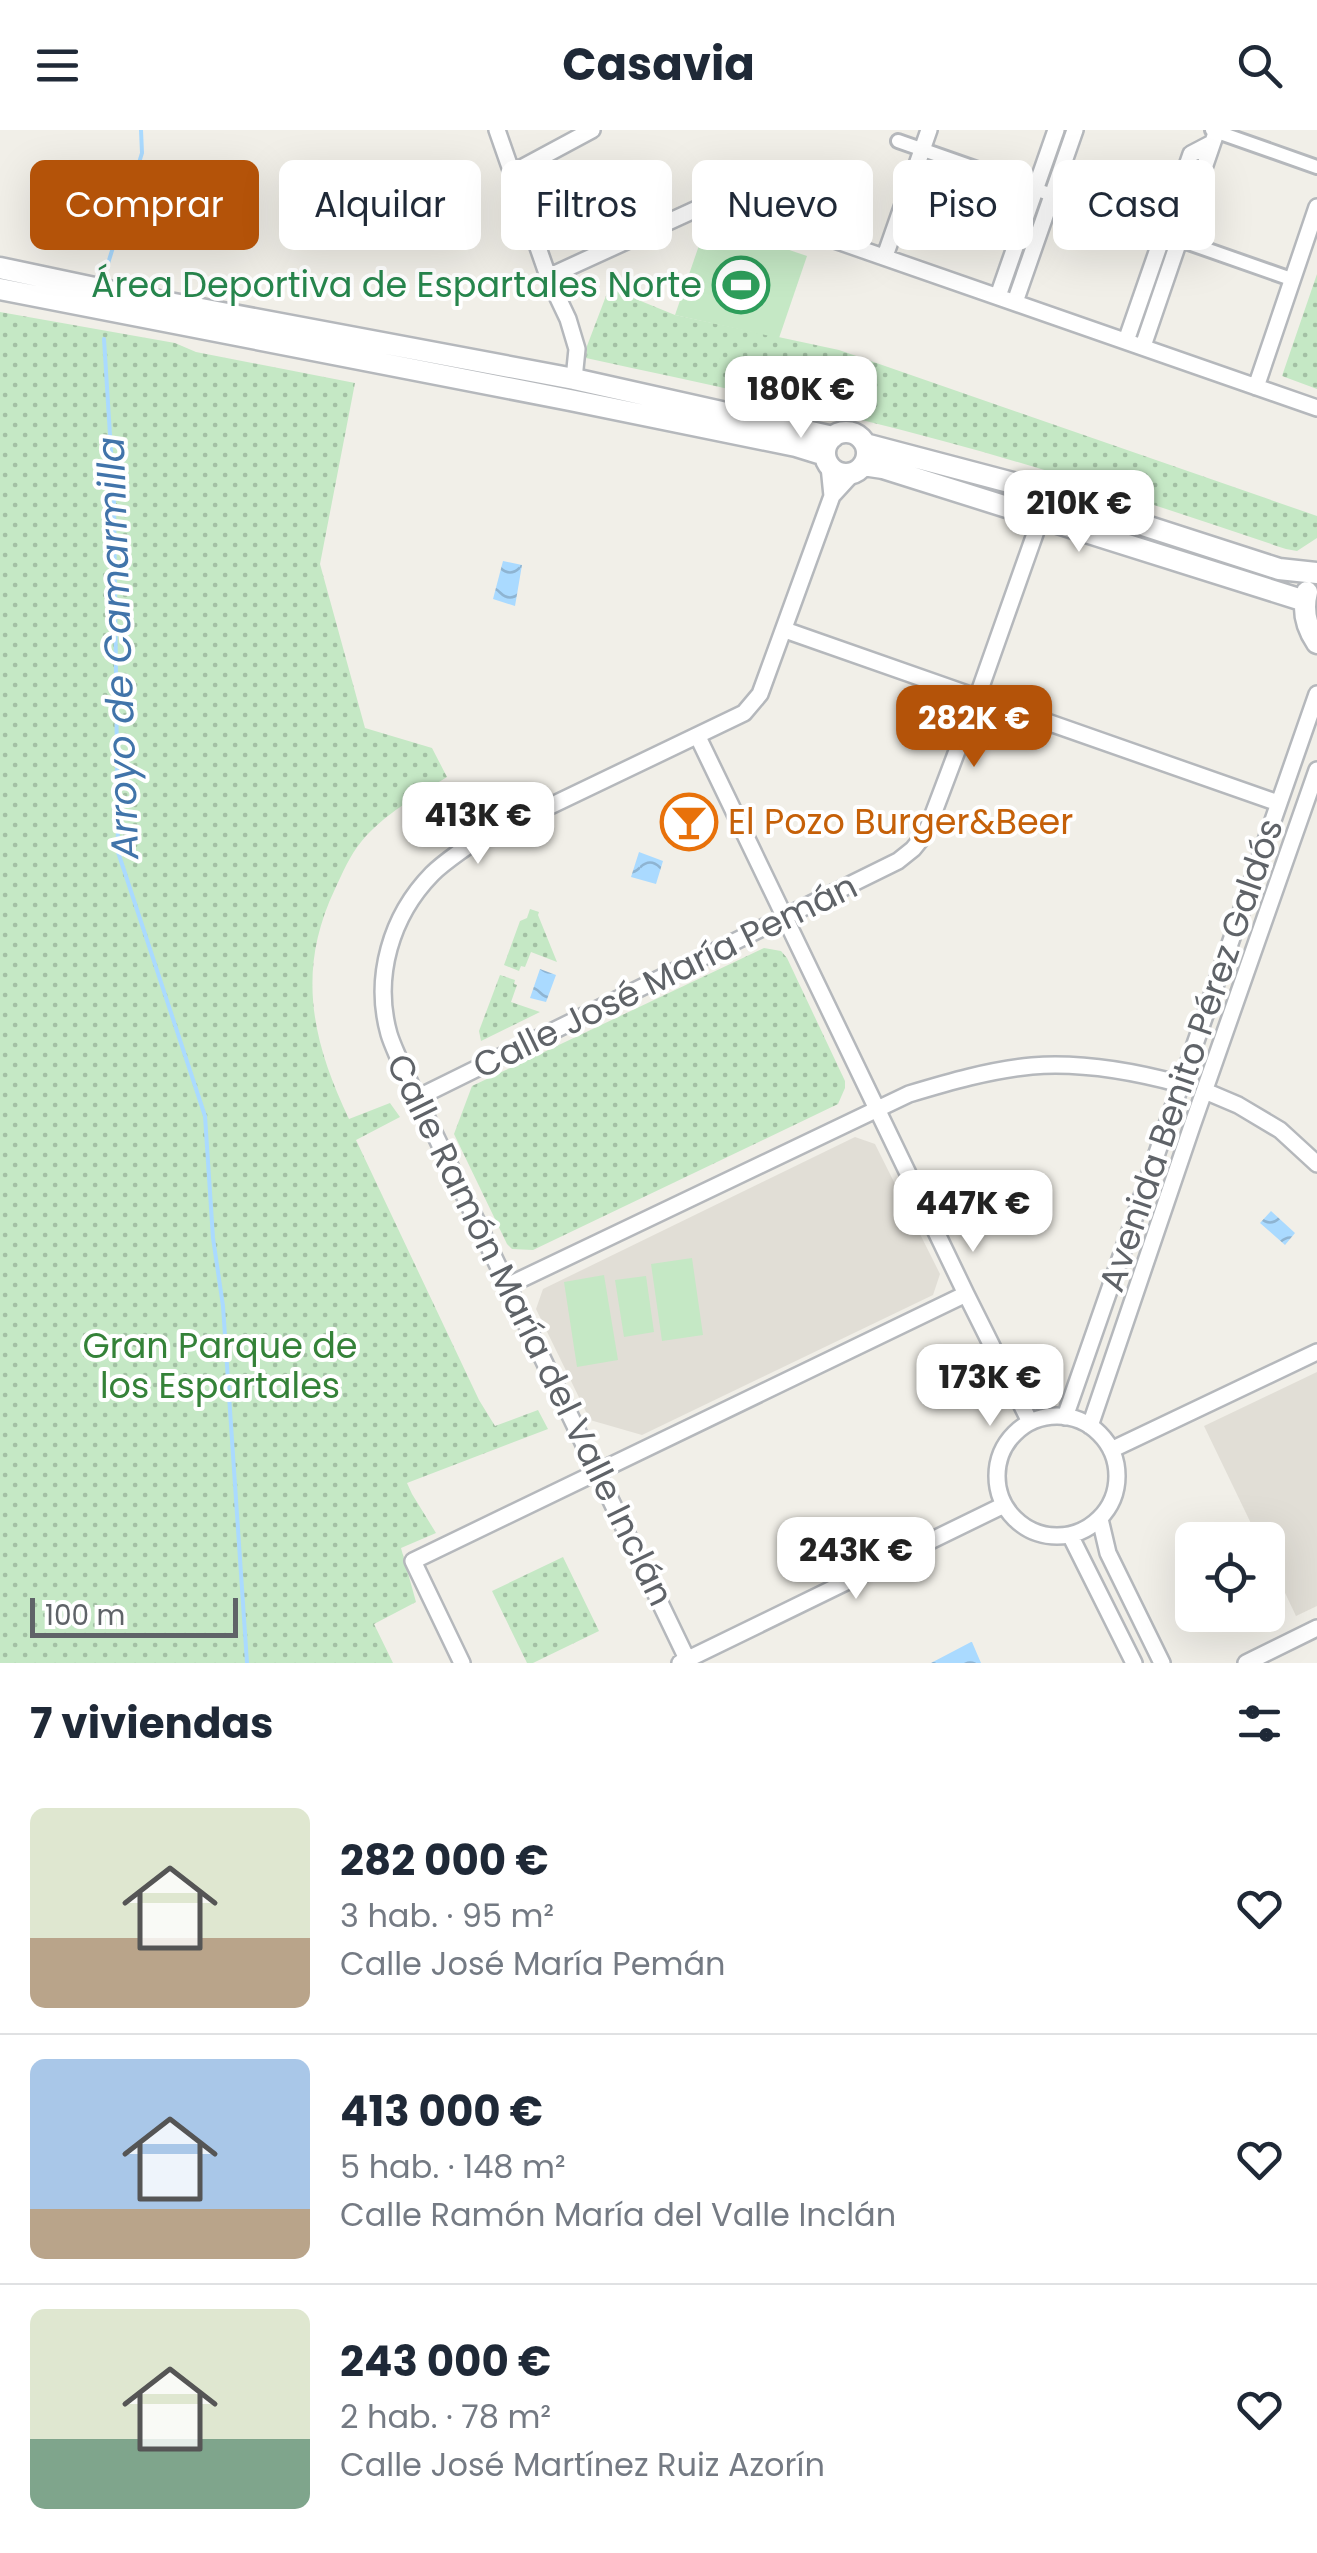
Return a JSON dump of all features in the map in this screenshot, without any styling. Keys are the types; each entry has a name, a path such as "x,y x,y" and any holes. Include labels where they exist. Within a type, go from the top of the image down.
{"street":[{"path":"497,130 507,160"},
{"path":"536,160 592,130"},
{"path":"885,256 929,130"},
{"path":"998,296 1056,130"},
{"path":"1065,160 1075,130"},
{"path":"1214,134 1317,167"},
{"path":"1189,160 1214,134"},
{"path":"1205,160 1214,134"},
{"path":"898,140 1053,195 1015,302"},
{"path":"1256,387 1317,207"},
{"path":"548,276 692,211"},
{"path":"539,250 578,349 574,379"},
{"path":"867,250 1317,408"},
{"path":"1126,341 1157,250"},
{"path":"1142,346 1176,250"},
{"path":"1207,250 1291,280"},
{"path":"0,268 574,379 829,453 840,474 860,461 1013,483 1279,569 1317,572 1304,601 1304,614 1317,643"},
{"path":"0,289 829,453"},
{"path":"829,453 850,433 861,439 860,461"},
{"name":"Calle Ramón María del Valle Inclán","path":"829,453 832,496"},
{"path":"860,461 1304,601"},
{"name":"Calle Ramón María del Valle Inclán","path":"686,1662 417,1098 389,1034 382,993 396,925 434,872 469,845 744,713 760,694 832,496 860,461"},
{"name":"Calle José María Pemán","path":"417,1098 784,919 914,850 926,833 1041,517"},
{"path":"785,630 1278,802"},
{"name":"Avenida Benito Pérez Galdós","path":"1065,1416 1317,694"},
{"path":"698,737 1030,1422"},
{"name":"Avenida Benito Pérez Galdós","path":"1090,1426 1205,1091 1310,813 1317,770"},
{"path":"508,1286 909,1094 972,1076 1033,1066 1096,1066 1180,1084"},
{"path":"1205,1091 1280,1130 1317,1164"},
{"path":"462,1663 413,1561 966,1294"},
{"path":"1111,1450 1317,1352"},
{"path":"1065,1416 1099,1433 1111,1450 1118,1474 1110,1506 1100,1519 1086,1529 1054,1537 1022,1526 1012,1516 997,1484 997,1467 1015,1433 1030,1422 1065,1416"},
{"path":"686,1662 1004,1505"},
{"path":"1100,1519 1108,1552 1162,1663"},
{"path":"1070,1535 1134,1663"},
{"path":"1246,1663 1317,1628"}],"shaded area":[{"path":"855,1137 875,1144 940,1274 933,1295 642,1435 590,1420 536,1309 543,1289"},
{"path":"1317,1372 1317,1606 1296,1616 1285,1593 1285,1522 1250,1522 1204,1426"}],"green space":[{"name":"Área Deportiva de Espartales Norte","path":"697,250 789,250 807,256 779,338 675,315"},
{"path":"1317,274 1317,389 1282,376"},
{"path":"609,288 675,315 839,350 1317,516 1317,538 1297,551 1286,549 943,441 586,358"},
{"name":"Gran Parque de los Espartales","path":"0,312 175,343 196,352 355,383 320,564 365,728 432,748 447,777 380,823 346,865 323,919 316,949 313,977 318,1034 349,1119 390,1103 400,1117 356,1140 479,1400 495,1426 538,1410 548,1429 407,1483 436,1533 401,1548 416,1602 374,1624 393,1663 0,1663"},
{"path":"530,909 539,912 557,962 531,952 519,971 504,965 520,921 527,918"},
{"path":"764,948 781,951 787,958 845,1081 838,1104 533,1250 512,1249 454,1134 472,1086"},
{"path":"500,975 515,980 511,1002 540,1012 481,1041 479,1031"},
{"path":"692,1258 703,1335 662,1341 651,1264"},
{"path":"604,1275 618,1360 577,1367 564,1282"},
{"path":"646,1276 654,1332 624,1337 615,1280"},
{"path":"563,1557 599,1631 527,1663 492,1591"}],"water":[{"path":"503,561 522,565 515,606 493,599"},
{"path":"639,852 663,861 656,884 631,877"},
{"path":"540,969 556,975 546,1002 530,998"},
{"path":"1271,1211 1295,1233 1285,1245 1260,1223"},
{"path":"971,1642 981,1663 931,1663"}],"waterway":[{"path":"106,270 142,153 141,130"},
{"name":"Arroyo de Camarmilla","path":"104,339 114,499 118,852 205,1116 213,1238 223,1306 247,1663"}],"place":[{"name":"Área Deportiva de Espartales Norte","path":"741,285"},
{"name":"El Pozo Burger&Beer","path":"689,822"}]}
